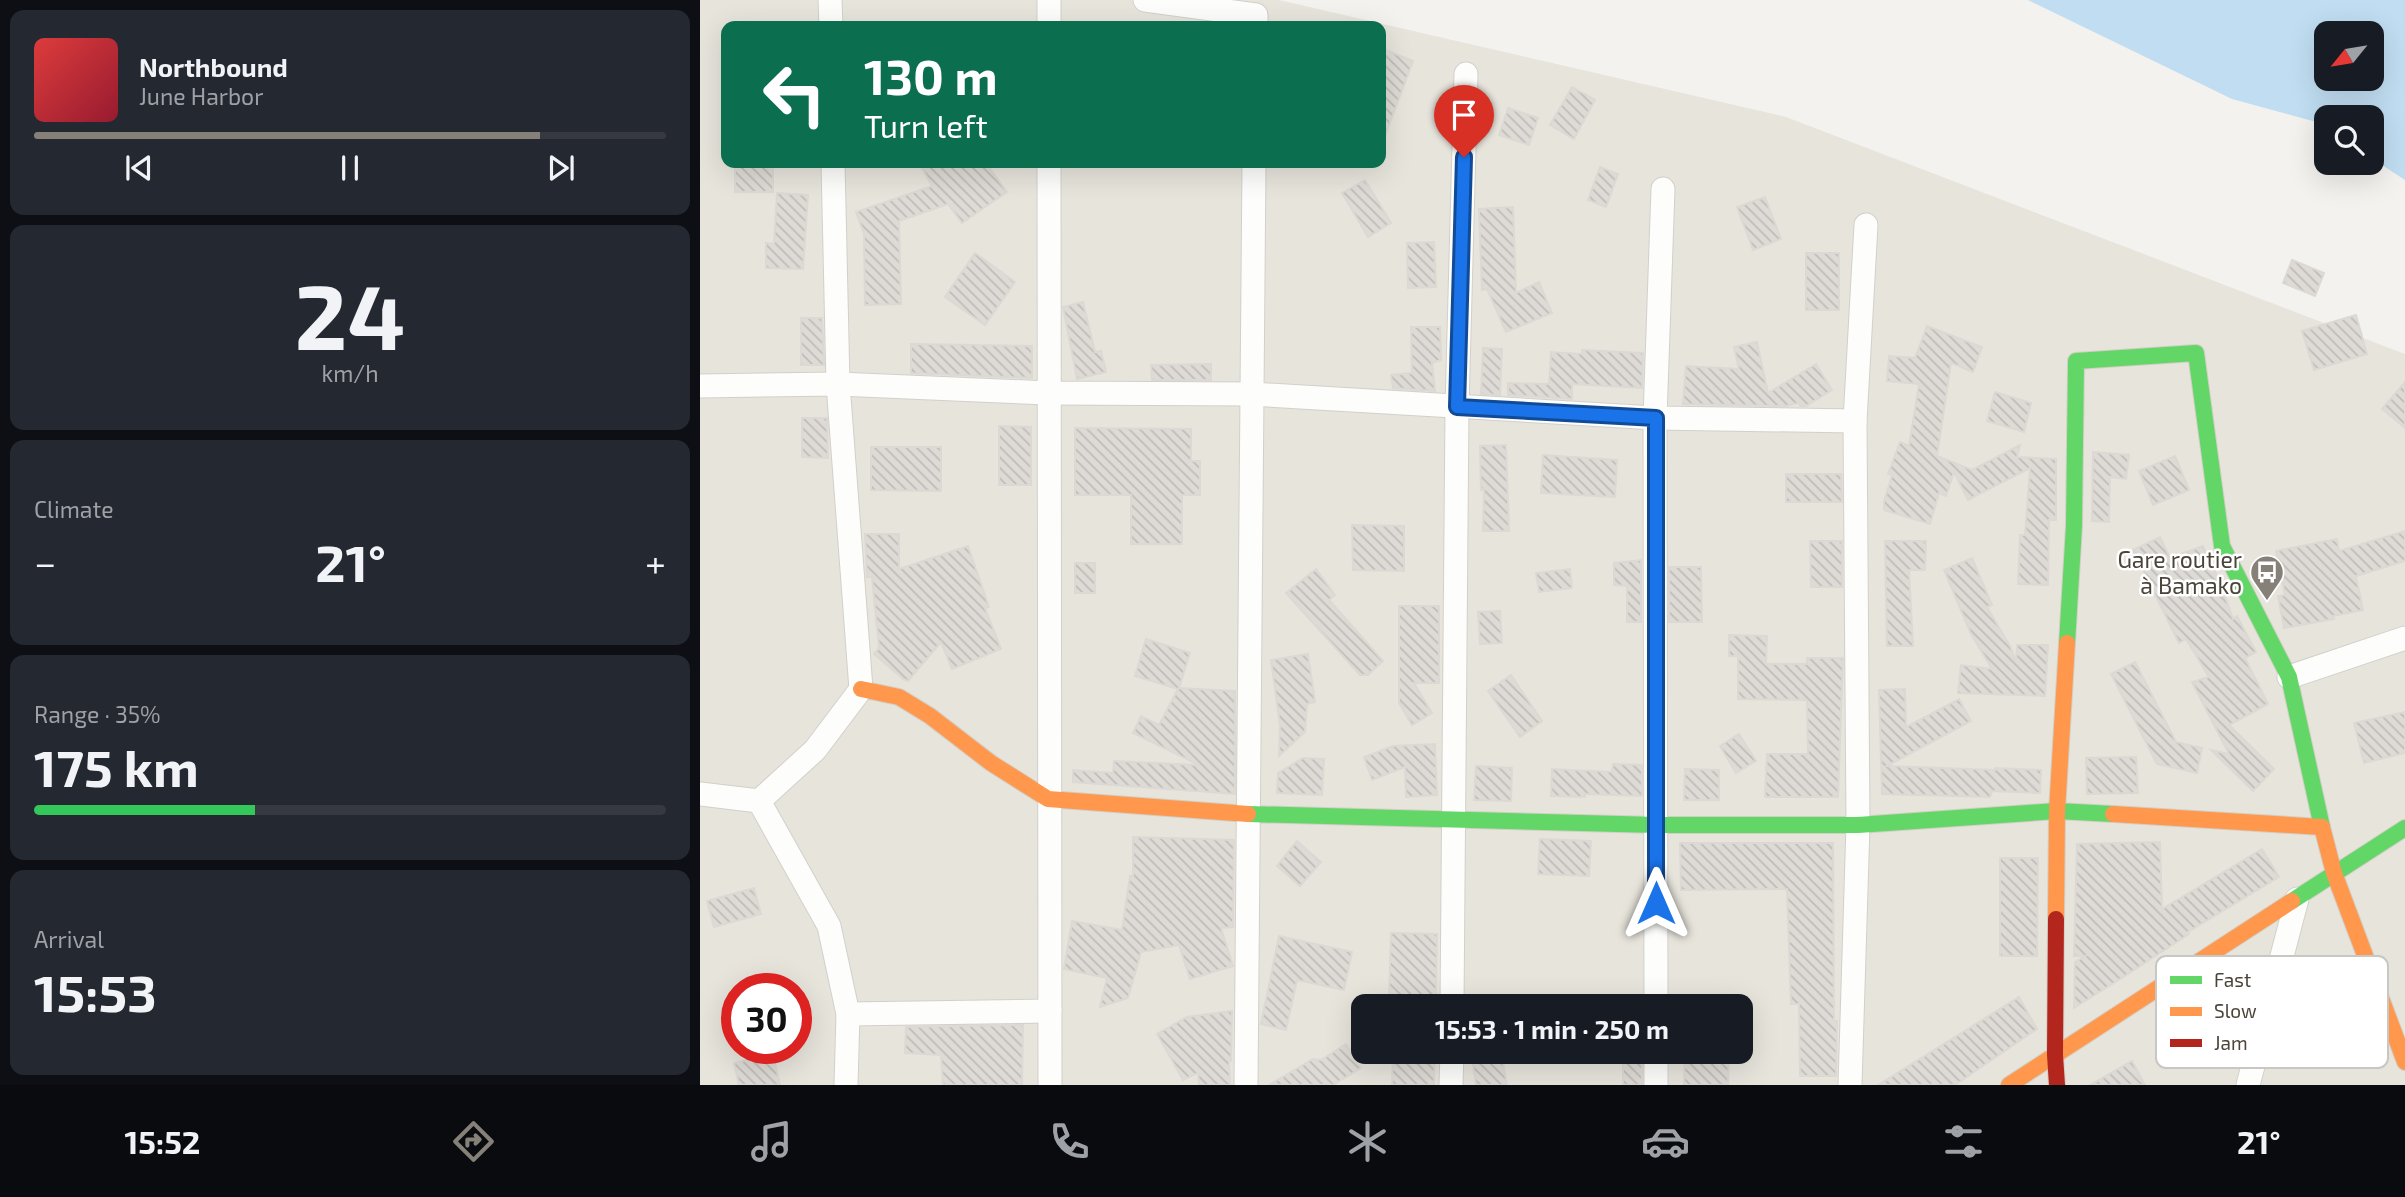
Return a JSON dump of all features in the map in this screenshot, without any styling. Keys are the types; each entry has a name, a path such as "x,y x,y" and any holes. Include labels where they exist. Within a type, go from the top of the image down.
{"street":[{"path":"830,0 831,21"},
{"path":"1049,0 1049,21"},
{"path":"1144,0 1256,15 1256,21"},
{"path":"1452,994 1457,407 1466,74"},
{"path":"700,794 759,801 815,750 861,689 838,384 833,168"},
{"path":"1049,168 1050,1085"},
{"path":"1246,1085 1254,168"},
{"path":"1656,994 1656,418 1663,189"},
{"path":"1850,1085 1858,825 1855,421 1866,225"},
{"path":"2057,1085 2057,811 2074,526 2076,361 2196,353 2222,546 2289,677 2334,873 2365,956"},
{"path":"700,386 838,384 1048,393 1251,394 1656,418 1855,421"},
{"path":"2289,677 2405,639"},
{"path":"861,689 899,697 930,716 991,763 1048,799 1249,814 1657,825 1858,825 2057,811 2322,827"},
{"path":"759,801 829,926 848,1014 846,1085"},
{"path":"2209,956 2405,828"},
{"path":"2282,956 2297,899"},
{"path":"2010,1085 2156,990"},
{"path":"848,1014 1050,1011"},
{"path":"2388,1017 2405,1062"},
{"path":"1451,1085 1452,1064"},
{"path":"1656,1064 1656,1085"},
{"path":"2248,1085 2252,1068"}],"shaded area":[{"path":"700,0 1279,0 1370,21 721,21 721,168 1386,168 1386,25 1786,117 2405,354 2405,1085 700,1085"}],"water":[{"path":"2028,0 2405,0 2405,180 2384,166 2384,105 2314,105 2314,121 2232,99"}],"building":[{"path":"1386,50 1413,61 1386,133"},
{"path":"1572,87 1595,100 1574,139 1550,125"},
{"path":"1508,108 1538,118 1529,145 1499,135"},
{"path":"1600,167 1618,174 1606,207 1588,200"},
{"path":"735,168 773,168 773,192 735,192"},
{"path":"922,168 990,168 1007,192 962,223 948,204 899,221 901,304 865,305 864,234 856,212 932,186"},
{"path":"1365,180 1391,223 1368,237 1342,193"},
{"path":"777,193 808,195 803,269 766,268 766,243 774,244"},
{"path":"1765,197 1781,239 1753,250 1737,207"},
{"path":"1513,207 1516,293 1539,282 1552,313 1506,332 1487,289 1482,290 1479,209"},
{"path":"1434,242 1436,287 1408,288 1407,243"},
{"path":"975,253 1015,282 985,325 945,297"},
{"path":"1806,253 1839,253 1839,310 1806,310"},
{"path":"2292,260 2324,273 2315,296 2283,283"},
{"path":"1083,302 1095,352 1101,351 1106,372 1077,379 1063,307"},
{"path":"2356,315 2367,354 2314,370 2302,331"},
{"path":"801,318 822,318 824,365 801,365"},
{"path":"1927,326 1982,347 1973,372 1951,363 1937,456 1972,470 2020,445 2017,457 2056,459 2056,520 2049,520 2048,585 2018,584 2020,535 2025,535 2030,468 1968,500 1954,472 1946,496 1939,493 1930,524 1884,510 1892,475 1888,474 1900,442 1909,446 1919,384 1887,381 1889,356 1915,358"},
{"path":"1411,327 1440,327 1441,360 1432,363 1435,391 1393,388 1391,375 1412,373"},
{"path":"1757,342 1768,393 1816,364 1832,390 1806,406 1800,406 1799,403 1786,406 1683,404 1686,366 1739,369 1734,347"},
{"path":"911,344 1032,346 1032,378 911,373"},
{"path":"1483,348 1502,349 1500,395 1481,394"},
{"path":"1582,350 1643,353 1642,388 1572,384 1572,399 1508,395 1508,383 1549,384 1551,352 1582,354"},
{"path":"1211,364 1211,380 1152,380 1151,365"},
{"path":"2405,382 2405,428 2382,409"},
{"path":"1995,392 2031,403 2024,432 1987,421"},
{"path":"802,418 827,418 828,458 802,457"},
{"path":"999,426 1031,427 1031,485 999,485"},
{"path":"1075,428 1191,429 1191,461 1200,461 1200,495 1182,495 1182,544 1131,544 1131,495 1075,495"},
{"path":"1506,445 1509,531 1483,531 1484,489 1481,490 1480,446"},
{"path":"871,447 941,447 941,491 871,490"},
{"path":"2093,452 2129,455 2126,479 2110,477 2109,522 2092,521"},
{"path":"1543,455 1617,460 1615,497 1541,493"},
{"path":"2175,456 2189,490 2153,505 2139,471"},
{"path":"1786,474 1841,474 1842,502 1786,502"},
{"path":"1352,525 1404,526 1404,571 1353,570"},
{"path":"2405,531 2405,561 2356,576 2363,610 2333,616 2334,619 2284,628 2278,596 2285,595 2276,551 2337,539 2339,551"},
{"path":"865,534 899,534 899,569 968,546 989,607 985,608 1001,649 952,669 941,642 908,681 903,679 874,654 879,648 872,577 867,577"},
{"path":"2160,537 2170,558 2203,546 2233,619 2237,616 2256,652 2245,658 2268,704 2229,725 2274,769 2253,791 2211,750 2229,754 2192,682 2209,677 2186,639 2179,643 2133,550"},
{"path":"1810,541 1842,541 1842,587 1811,587"},
{"path":"1885,541 1926,541 1925,570 1909,570 1913,646 1887,646"},
{"path":"1972,558 1992,605 1987,607 2010,646 2016,662 2017,645 2048,645 2045,696 1958,693 1961,665 1992,669 1971,634 1944,570"},
{"path":"1641,560 1641,622 1627,622 1627,586 1614,585 1614,563"},
{"path":"1075,563 1095,563 1095,593 1075,593"},
{"path":"1669,567 1701,567 1702,622 1669,622"},
{"path":"1316,569 1335,595 1329,600 1383,661 1368,675 1360,675 1286,593"},
{"path":"1570,569 1572,588 1539,592 1536,573"},
{"path":"1399,606 1439,606 1439,683 1414,683 1432,713 1412,725 1399,703"},
{"path":"1500,611 1502,643 1480,644 1478,612"},
{"path":"1729,635 1767,636 1766,664 1807,664 1807,658 1843,658 1838,797 1765,797 1767,754 1808,754 1807,700 1738,699 1738,656 1729,656"},
{"path":"1146,639 1190,653 1179,688 1235,691 1235,794 1073,782 1073,770 1113,773 1114,761 1199,765 1133,733 1141,716 1159,725 1178,689 1135,676"},
{"path":"1308,654 1315,702 1307,704 1305,732 1279,756 1280,725 1271,660"},
{"path":"2135,662 2176,742 2202,748 2197,773 2157,764 2111,674"},
{"path":"1511,675 1542,721 1520,737 1488,691"},
{"path":"1905,689 1906,727 1959,699 1971,721 1887,766 2041,770 2040,793 1992,791 1990,797 1882,794 1879,690"},
{"path":"2405,712 2405,753 2364,763 2354,723"},
{"path":"1739,734 1756,761 1736,773 1720,746"},
{"path":"1435,744 1437,795 1406,797 1405,767 1372,780 1364,757 1393,746"},
{"path":"2136,757 2138,793 2087,794 2086,758"},
{"path":"1303,758 1324,759 1322,795 1277,793 1278,773"},
{"path":"1613,764 1642,765 1642,796 1551,796 1552,769 1612,772"},
{"path":"1476,766 1512,768 1511,801 1474,800"},
{"path":"1685,769 1719,770 1719,800 1684,800"},
{"path":"1133,837 1234,840 1233,927 1221,928 1233,966 1190,979 1179,945 1141,952 1128,998 1100,1007 1107,978 1064,969 1072,921 1122,930 1130,876 1133,876"},
{"path":"1540,839 1591,841 1589,876 1538,874"},
{"path":"1297,841 1321,862 1300,886 1277,866"},
{"path":"2160,842 2162,909 2262,849 2279,877 2188,932 2189,934 2074,1008 2075,962 2085,956 2074,956 2077,844"},
{"path":"1680,843 1833,843 1836,1076 1800,1076 1799,1004 1791,1004 1787,889 1681,890"},
{"path":"2000,858 2038,858 2037,956 2000,956"},
{"path":"754,888 761,914 714,927 707,901"},
{"path":"1391,933 1437,934 1436,994 1389,994"},
{"path":"1279,936 1352,952 1344,990 1297,980 1286,1030 1261,1024"},
{"path":"2019,997 2037,1029 1955,1085 1878,1085"},
{"path":"1232,1011 1230,1085 1199,1085 1198,1073 1183,1080 1157,1034 1187,1017"},
{"path":"1023,1025 1022,1085 943,1085 941,1055 905,1053 906,1027"},
{"path":"1346,1044 1351,1052 1351,1064 1358,1064 1361,1068 1333,1085 1269,1085 1313,1059 1321,1060"},
{"path":"2132,1061 2145,1085 2090,1085"},
{"path":"734,1064 775,1064 780,1085 739,1085"},
{"path":"1393,1064 1435,1064 1434,1085 1392,1085"},
{"path":"1473,1064 1503,1064 1507,1085 1476,1085"},
{"path":"1623,1064 1642,1064 1642,1085 1623,1085"},
{"path":"1685,1064 1729,1064 1728,1085 1684,1085"}],"traffic: fast":[{"path":"2067,643 2074,526 2076,361 2196,353 2222,546 2289,677 2322,827"},
{"path":"1248,814 1657,825 1858,825 2057,811 2113,814"},
{"path":"2292,901 2405,828"}],"traffic: slow":[{"path":"2056,919 2057,811 2067,643"},
{"path":"861,689 899,697 930,716 991,763 1048,799 1248,814"},
{"path":"2113,814 2322,827 2334,873 2365,956"},
{"path":"2207,956 2292,901"},
{"path":"2009,1085 2156,989"},
{"path":"2388,1017 2405,1062"}],"traffic: jam":[{"path":"2056,919 2057,1085"}],"place":[{"name":"Gare routier à Bamako","path":"2267,602"}],"route":[{"path":"1464,157 1457,407 1656,418 1656,903"}]}
